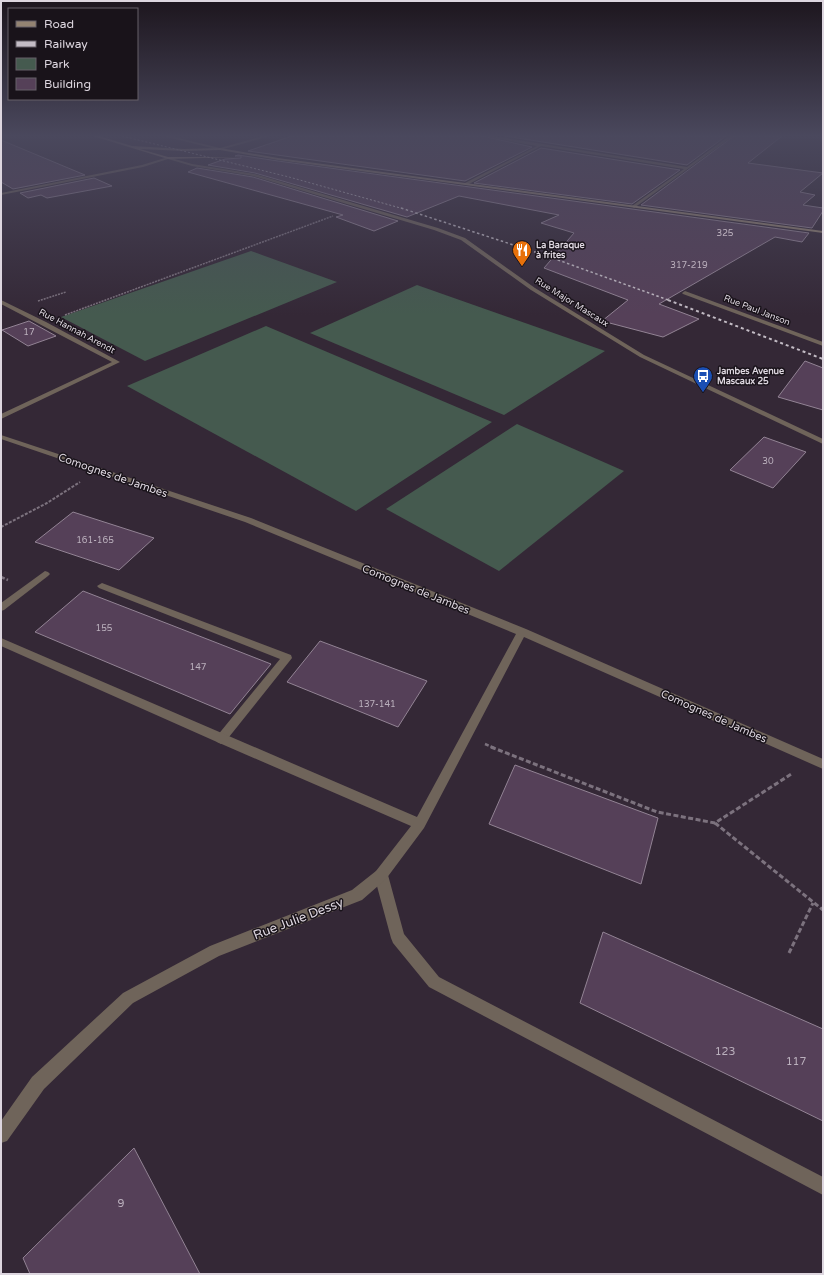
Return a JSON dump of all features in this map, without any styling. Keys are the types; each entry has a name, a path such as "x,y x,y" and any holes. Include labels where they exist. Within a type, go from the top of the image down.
{"main road":[{"path":"550,196 823,232"}],"street":[{"name":"Rue Major Mascaux","path":"322,196 436,229 463,239 533,289 642,356 823,442"},
{"path":"634,207 649,196"},
{"name":"Rue Paul Janson","path":"685,293 823,344"},
{"name":"Rue Hannah Arendt","path":"1,302 44,322 116,362 1,417"},
{"name":"Comognes de Jambes","path":"1,437 248,520 522,632 823,764"},
{"path":"1,608 45,574"},
{"path":"102,586 287,658 221,739"},
{"name":"Rue Julie Dessy","path":"1,1135 38,1083 128,998 216,951 357,894 381,875 420,824 522,632"},
{"path":"1,642 221,739 420,824"},
{"path":"381,875 398,938 434,982 823,1186"}],"path":[{"path":"44,322 360,207"},
{"path":"1,528 99,470"},
{"path":"467,737 657,812 715,823 823,910"},
{"path":"715,823 814,759"},
{"path":"789,953 813,903"}],"green space":[{"path":"251,251 337,282 145,361 61,317"},
{"path":"417,285 605,351 504,415 310,333"},
{"path":"266,326 492,422 356,511 127,386"},
{"path":"517,424 624,471 499,571 386,509"}],"building":[{"path":"24,196 39,196 28,198"},
{"path":"42,196 61,196 47,198"},
{"path":"273,196 314,196 398,221 374,231 336,217 343,215"},
{"path":"333,196 532,196 809,233 802,242 775,237 659,304 699,319 663,337 602,321 628,300 544,268 574,233 541,223 559,215 459,196 407,217"},
{"path":"568,196 644,196 632,204"},
{"path":"654,196 814,196 803,205 823,208 823,211 812,228 641,205"},
{"path":"29,321 56,336 28,346 2,330"},
{"path":"805,361 823,368 823,410 778,397"},
{"path":"764,437 806,452 773,488 730,470"},
{"path":"73,512 154,538 119,570 35,542"},
{"path":"83,591 271,664 230,714 35,632"},
{"path":"320,641 427,681 398,727 287,682"},
{"path":"515,765 658,818 641,884 489,824"},
{"path":"603,932 823,1029 823,1121 580,1003"},
{"path":"134,1148 200,1274 30,1274 23,1258"}],"railway":[{"path":"355,196 404,209"},
{"path":"401,208 547,256 671,301"},
{"path":"668,300 823,359"}],"place":[{"name":"La Baraque à frites","path":"522,267"},
{"name":"Jambes Avenue Mascaux 25","path":"703,393"}]}
